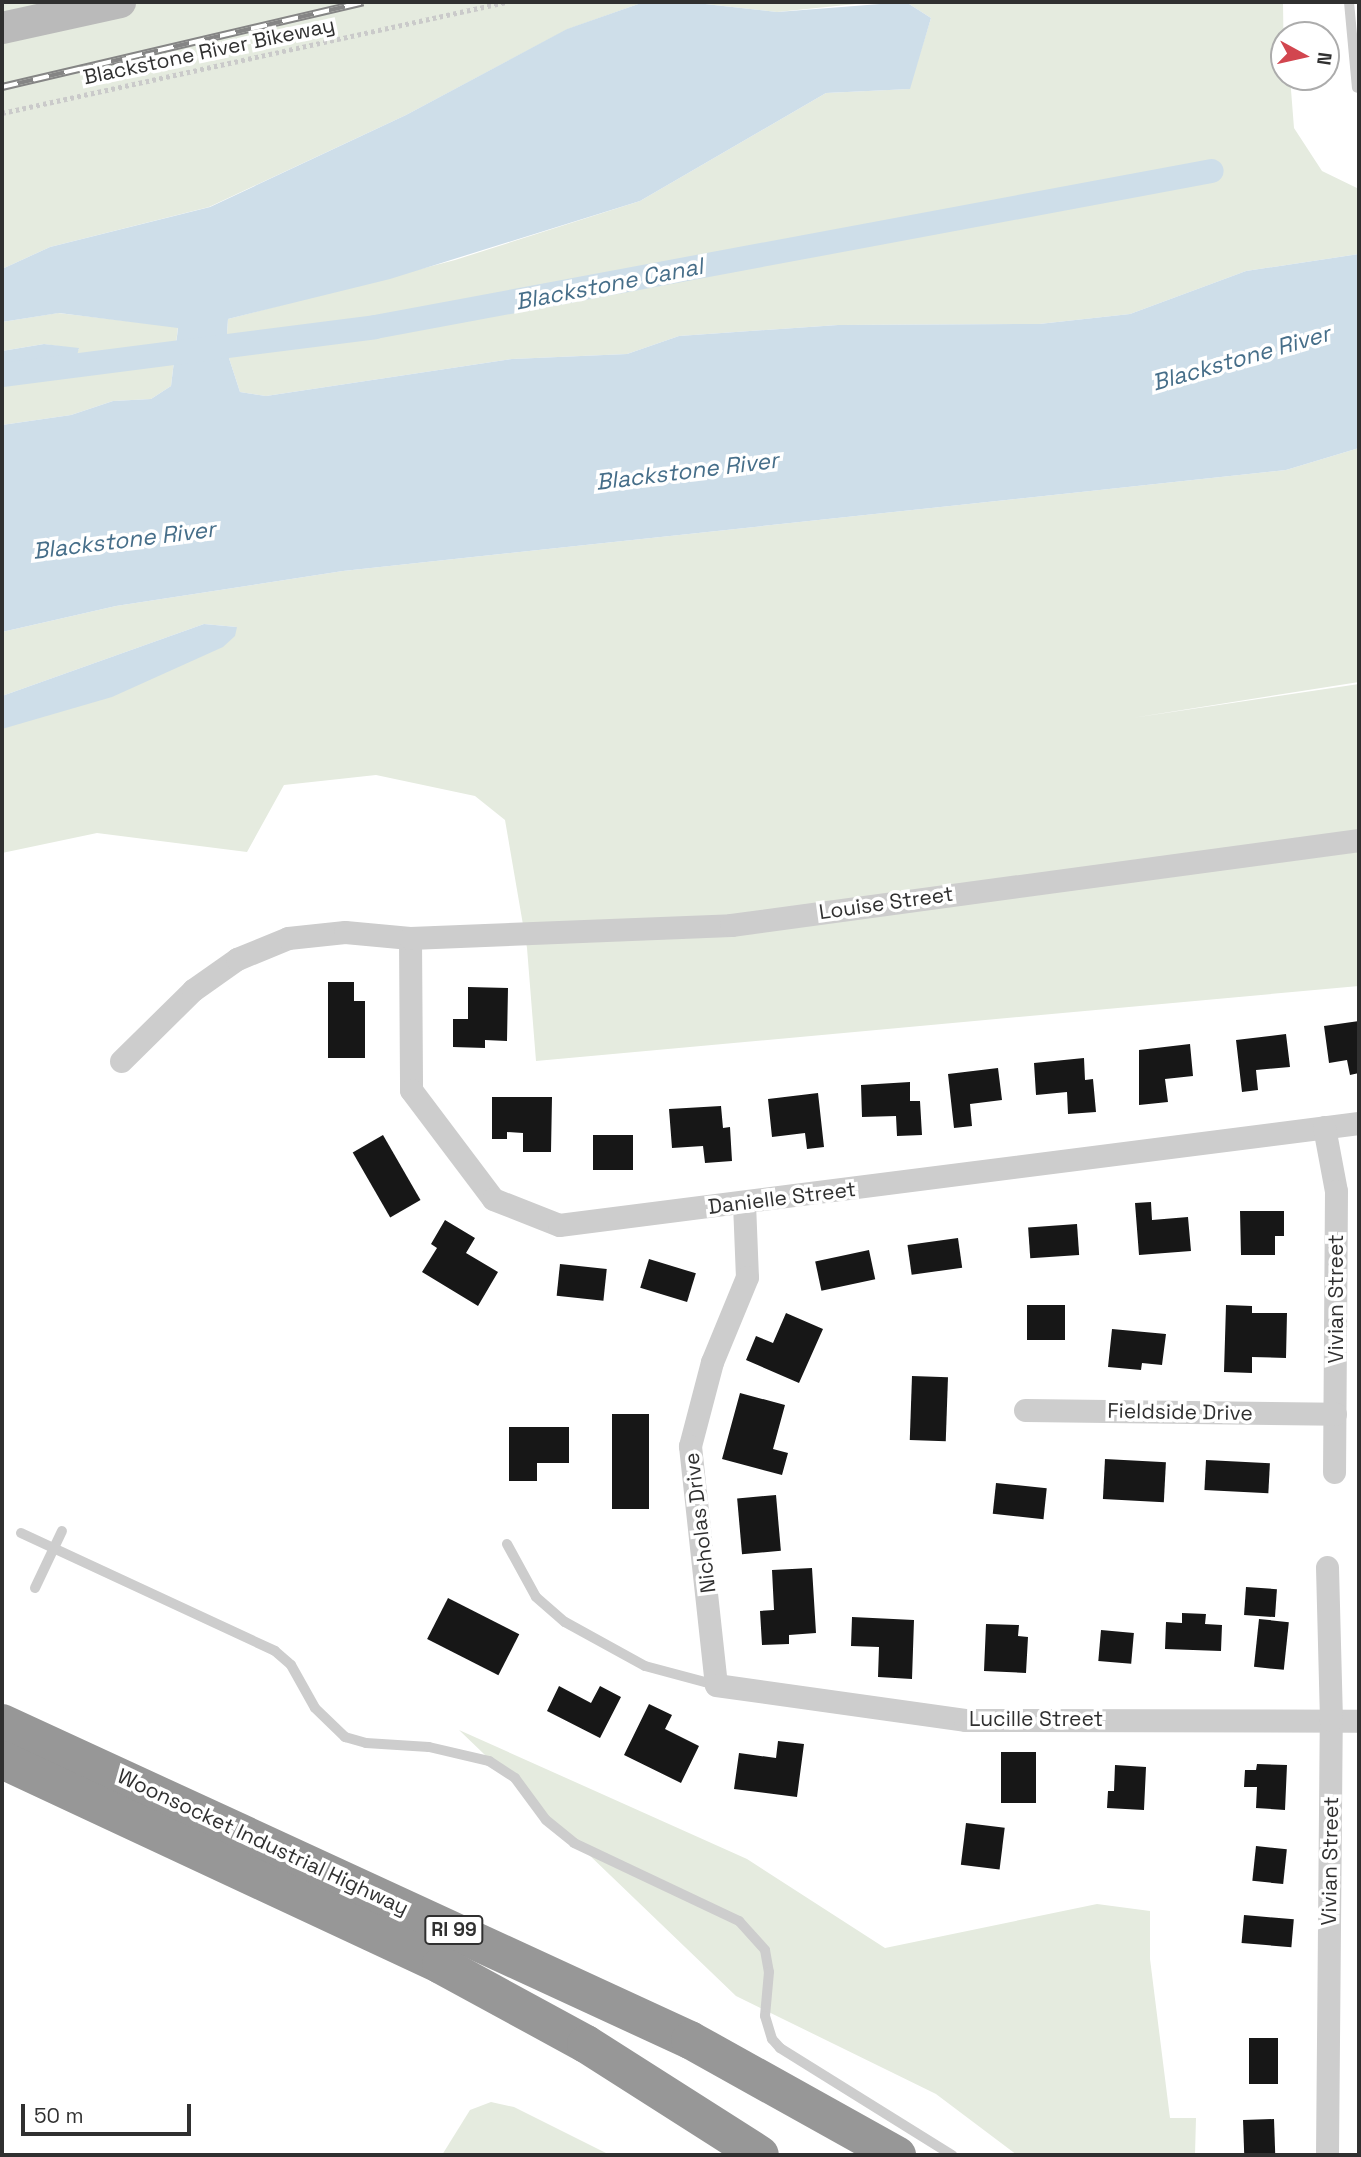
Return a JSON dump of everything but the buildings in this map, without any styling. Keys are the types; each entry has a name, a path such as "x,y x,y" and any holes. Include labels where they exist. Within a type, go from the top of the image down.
{"highway":[{"name":"Woonsocket Industrial Highway","path":"2,1723 690,2040 897,2155"},
{"name":"Woonsocket Industrial Highway","path":"2,1760 441,1965 586,2044 760,2155"}],"main road":[{"path":"2,28 120,2"}],"street":[{"name":"Louise Street","path":"121,1061 193,989 250,954 288,938 334,933 410,938 731,925 1359,841"},
{"name":"Danielle Street","path":"410,938 411,1090 493,1199 559,1225 1359,1123"},
{"name":"Vivian Street","path":"1324,1127 1336,1204 1334,1472"},
{"name":"Nicholas Drive","path":"716,1685 690,1447 712,1362 747,1277 744,1203"},
{"name":"Fieldside Drive","path":"1025,1410 1335,1415"},
{"name":"Vivian Street","path":"1327,1567 1331,1720 1327,2155"},
{"name":"Lucille Street","path":"716,1685 965,1720 1359,1721"}],"lane":[{"path":"1349,2 1357,89"},
{"path":"35,1588 62,1531"},
{"path":"21,1533 275,1651 290,1665 315,1708 345,1737 366,1743 440,1749 489,1760 515,1778 546,1820 574,1843 739,1921 765,1950 769,1972 765,2016 772,2039 780,2048 952,2155"},
{"path":"507,1544 536,1597 565,1622 645,1666 716,1685"}],"path":[{"name":"Blackstone River Bikeway","path":"2,113 506,2"}],"shaded area":[{"path":"2,2 644,2 568,29 406,115 209,207 50,247 2,269"},
{"path":"687,2 876,2 777,12"},
{"path":"906,2 1283,2 1283,21 1270,21 1270,91 1291,91 1294,128 1322,171 1359,189 1359,254 1246,271 1130,314 1039,324 838,325 679,336 627,354 512,359 266,396 240,392 226,349 228,319 455,260 640,201 826,93 909,89 931,18"},
{"path":"58,313 178,327 171,386 151,399 113,401 71,415 2,425 2,383 54,376 79,349 44,344 2,351 2,322"},
{"path":"1359,448 1359,682 1132,718 1359,684 1359,986 536,1061 527,948 505,820 475,796 376,775 284,785 247,852 97,833 2,853 2,729 237,627 204,624 2,696 2,632 116,606 343,571 1286,470"},
{"path":"459,1730 747,1859 885,1948 1097,1904 1150,1911 1150,1959 1170,2118 1196,2118 1195,2155 1017,2155 936,2094 736,1996"},
{"path":"491,2102 514,2107 610,2155 442,2155 470,2110"}],"water":[{"name":"Blackstone River","path":"644,2 687,2 777,12 906,2 931,18 910,89 826,93 640,201 390,279 228,319 226,349 240,392 266,396 512,359 627,354 679,336 838,325 1039,324 1130,314 1246,271 1359,254 1359,448 1286,470 343,571 116,606 2,632 2,425 71,415 113,401 151,399 171,386 178,328 59,313 2,322 2,269 50,247 210,207 406,115 567,29"},
{"path":"44,344 79,348 75,363 54,376 2,383 2,351"},
{"path":"204,624 237,627 235,636 223,647 112,697 2,729 2,696"}],"waterway":[{"name":"Blackstone Canal","path":"2,375 375,327 1212,171"}],"railway":[{"path":"2,87 363,2"}]}
